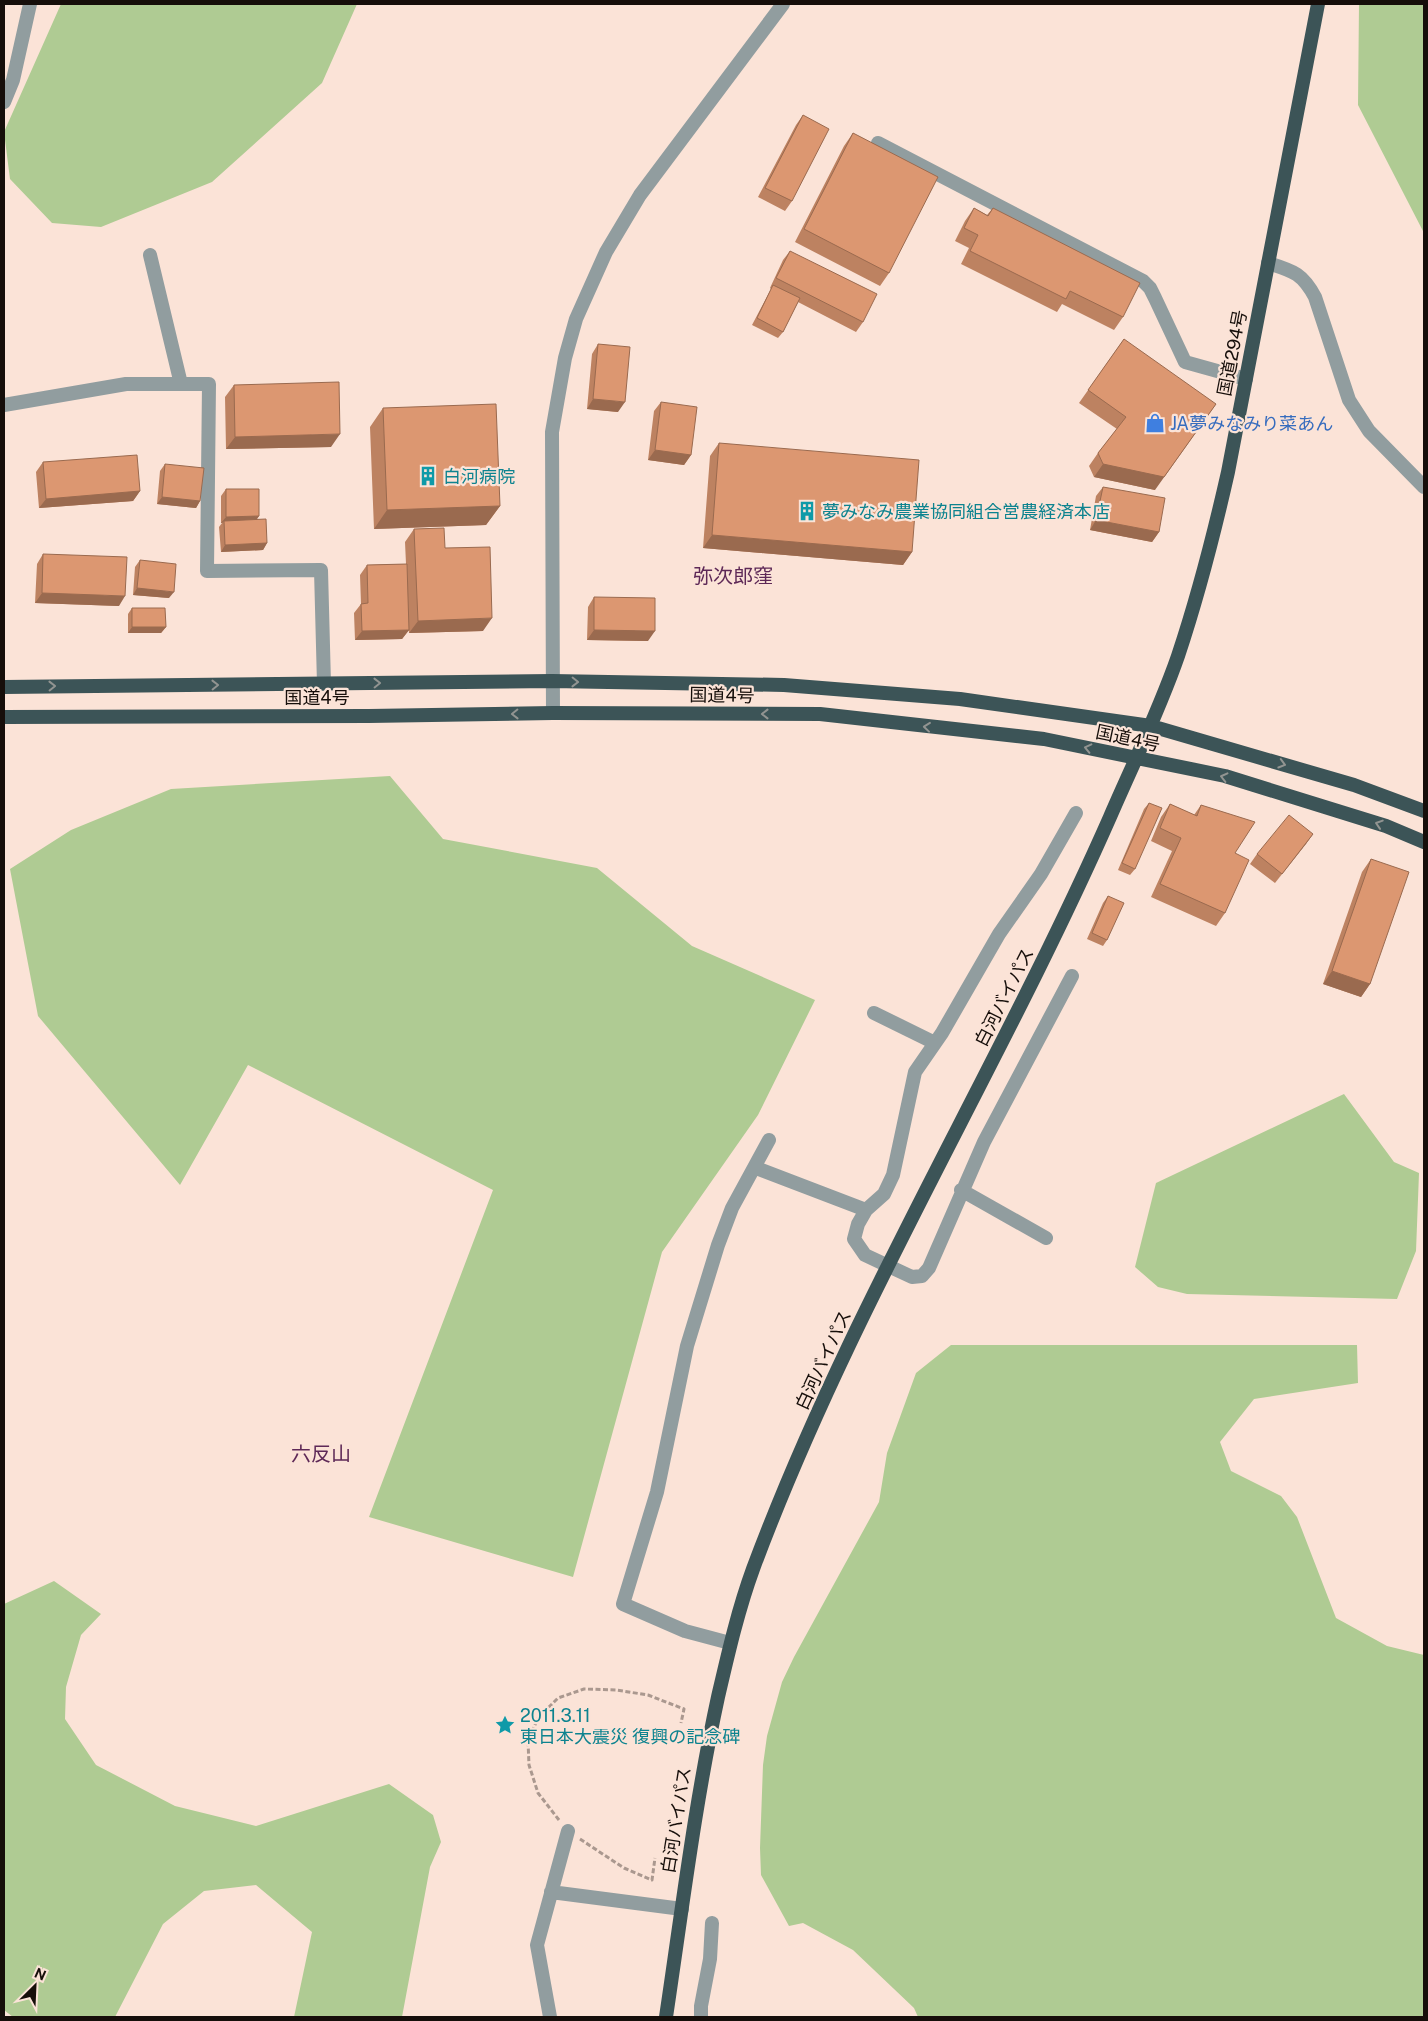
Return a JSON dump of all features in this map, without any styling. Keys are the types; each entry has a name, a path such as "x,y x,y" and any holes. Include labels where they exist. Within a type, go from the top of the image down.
{"highway":[{"name":"国道294号","path":"1135,759 1151,726 1177,657 1214,534 1246,379 1318,4"},
{"name":"国道4号","path":"4,686 552,681 784,684 960,699 1151,726 1354,785 1424,811"},
{"name":"国道4号","path":"4,717 370,716 553,712 820,714 1044,739 1225,776 1386,826 1424,842"},
{"name":"白河バイパス","path":"666,2017 701,1775 730,1643 752,1573 781,1498 888,1266 1068,913 1135,759"}],"street":[{"path":"4,102 13,80 30,4"},
{"path":"553,712 552,432 565,358 576,319 606,252 640,196 783,4"},
{"path":"878,143 1143,281 1150,288 1185,362 1246,379"},
{"path":"150,255 181,384"},
{"path":"1268,263 1295,271 1308,284 1315,297 1349,400 1369,431 1424,487"},
{"path":"4,405 126,384 209,384 207,571 321,570 324,684"},
{"path":"1072,976 962,1190 928,1268 922,1276 912,1276 865,1255 854,1239 858,1224 866,1210 884,1194 893,1175 915,1072 935,1043 1000,934 1041,874 1076,813"},
{"path":"874,1013 935,1043"},
{"path":"730,1643 685,1631 623,1604 657,1492 690,1336 718,1244 732,1208 756,1168 769,1140"},
{"path":"756,1168 866,1210"},
{"path":"962,1190 1046,1238"},
{"path":"550,2017 537,1945 568,1831"},
{"path":"551,1892 682,1909"},
{"path":"701,2017 701,2006 710,1960 712,1923"}],"path":[{"path":"655,1858 652,1880 624,1868 568,1831 538,1794 529,1766 528,1741 538,1718 558,1698 584,1688 648,1695 684,1710 681,1723"}],"green space":[{"path":"61,4 357,4 322,83 212,182 101,227 52,223 10,179 4,132"},
{"path":"1359,4 1424,4 1424,233 1358,105"},
{"path":"390,776 443,839 597,868 692,946 815,1000 758,1115 662,1252 573,1577 369,1517 493,1190 248,1065 180,1185 38,1016 10,869 71,830 171,789"},
{"path":"1344,1094 1394,1162 1419,1173 1416,1251 1397,1299 1187,1294 1158,1287 1135,1267 1156,1183"},
{"path":"951,1345 1357,1345 1358,1383 1254,1399 1220,1442 1231,1471 1281,1496 1297,1517 1336,1618 1387,1646 1424,1655 1424,2017 918,2017 914,2008 853,1950 803,1923 789,1926 761,1875 760,1848 763,1765 767,1736 782,1682 879,1502 887,1453 916,1373"},
{"path":"54,1581 101,1614 81,1635 66,1687 65,1719 96,1765 175,1806 256,1826 389,1784 433,1815 441,1842 430,1867 402,2017 294,2017 312,1932 256,1885 204,1891 163,1924 115,2017 13,2017 4,2010 4,1604"}],"building":[{"path":"803,115 829,129 792,201 765,188"},
{"path":"853,133 938,177 889,273 804,229"},
{"path":"974,208 988,216 993,208 1140,283 1123,317 1070,291 1066,299 970,251 978,235 964,228"},
{"path":"790,251 877,294 863,322 776,278"},
{"path":"773,285 800,298 783,332 757,318"},
{"name":"JA夢みなみり菜あん","path":"1124,339 1216,404 1164,477 1103,464 1098,453 1126,417 1088,390"},
{"path":"598,344 630,347 625,402 593,399"},
{"path":"339,382 340,434 235,437 234,385"},
{"path":"661,402 697,407 691,455 655,450"},
{"name":"白河病院","path":"496,404 500,506 387,510 383,408"},
{"name":"夢みなみ農業協同組合営農経済本店","path":"719,443 919,460 912,552 712,535"},
{"path":"137,455 140,491 46,499 43,462"},
{"path":"165,464 204,468 200,501 162,497"},
{"path":"1103,487 1165,498 1159,532 1096,520"},
{"path":"226,489 259,489 259,516 226,517"},
{"path":"266,519 267,543 225,545 224,521"},
{"path":"444,528 445,548 490,547 492,618 418,621 414,529"},
{"path":"43,554 127,557 125,596 42,593"},
{"path":"140,560 176,564 174,592 137,588"},
{"path":"407,564 409,630 362,631 361,604 368,603 367,565"},
{"path":"594,597 655,598 655,631 594,630"},
{"path":"132,608 165,608 166,627 132,627"},
{"path":"1149,803 1162,808 1135,869 1122,863"},
{"path":"1170,804 1197,816 1201,805 1255,822 1235,853 1249,860 1225,913 1160,884 1181,838 1160,828"},
{"path":"1289,815 1313,834 1282,874 1257,854"},
{"path":"1371,859 1409,872 1370,984 1332,971"},
{"path":"1108,896 1124,903 1107,940 1092,933"}],"place":[{"name":"JA夢みなみり菜あん","path":"1155,423"},
{"name":"白河病院","path":"428,476"},
{"name":"夢みなみ農業協同組合営農経済本店","path":"807,511"},
{"name":"2011.3.11 東日本大震災 復興の記念碑","path":"505,1725"}],"district":[{"name":"弥次郎窪","path":"733,576"},
{"name":"六反山","path":"321,1454"}]}
